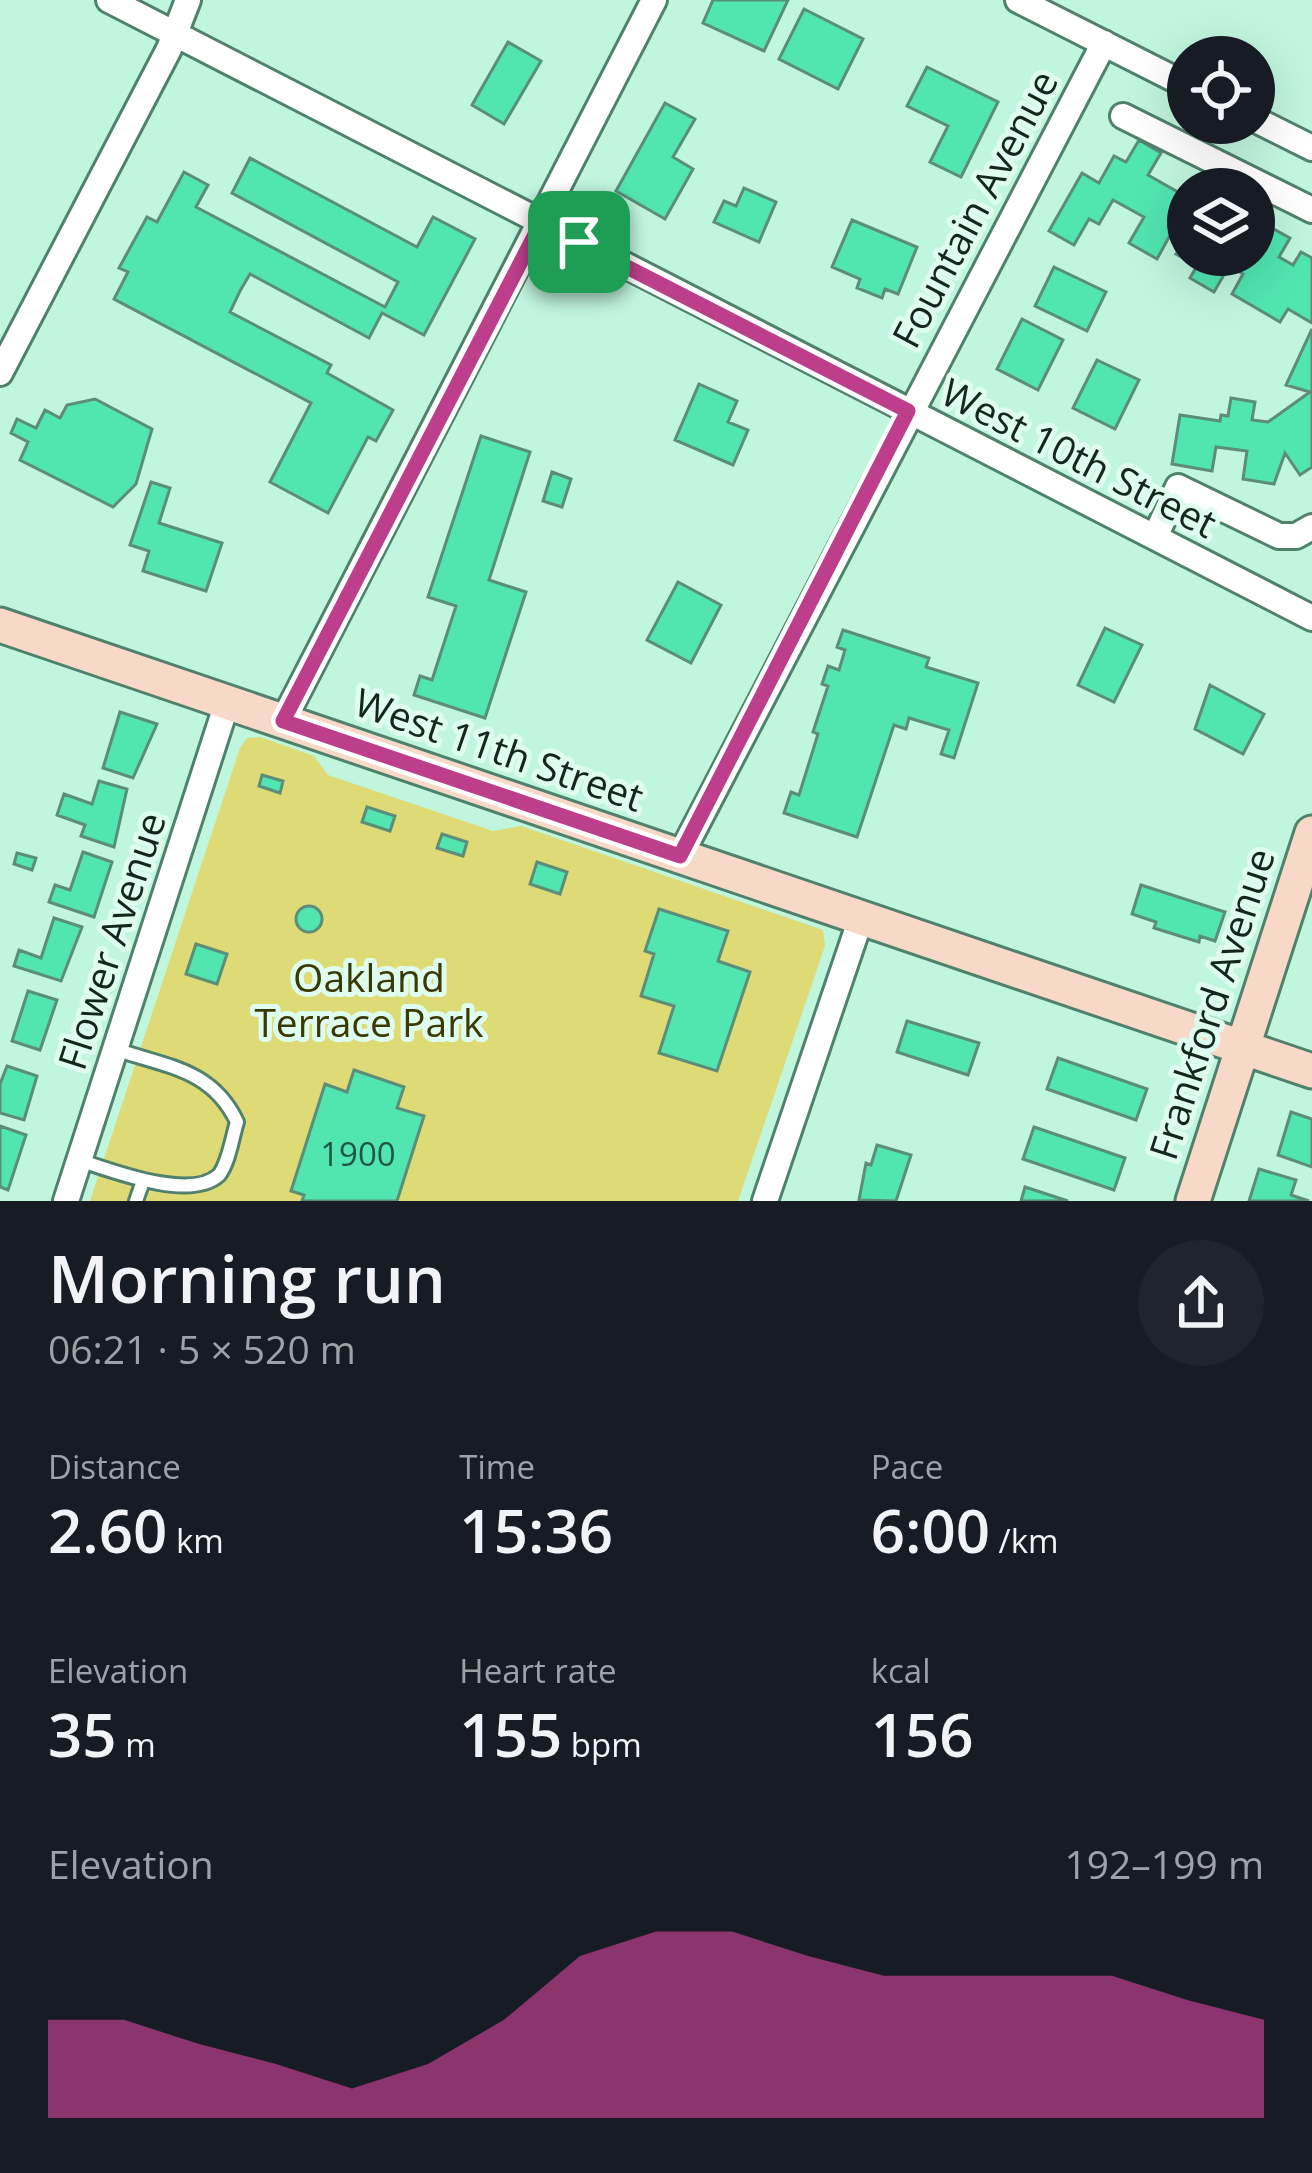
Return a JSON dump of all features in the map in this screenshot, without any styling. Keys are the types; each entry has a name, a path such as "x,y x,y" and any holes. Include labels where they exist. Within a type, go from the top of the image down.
{"main road":[{"name":"West 11th Street","path":"0,625 1312,1071"},
{"name":"Frankford Avenue","path":"1192,1201 1312,833"}],"street":[{"name":"West 10th Street","path":"109,0 1312,618"},
{"path":"0,373 188,0"},
{"path":"283,721 654,0"},
{"path":"1018,0 1167,75"},
{"name":"Fountain Avenue","path":"680,856 908,411 1104,43"},
{"path":"1123,116 1312,210"},
{"path":"1275,130 1312,148"},
{"path":"1155,537 1178,487 1279,536 1296,536 1312,527"},
{"name":"Flower Avenue","path":"66,1201 227,703"},
{"path":"765,1201 861,918"}],"lane":[{"path":"80,1160 179,1193 203,1190 220,1174 237,1122 224,1093 203,1079 115,1049"},
{"path":"136,1201 143,1181"}],"green space":[{"name":"Oakland Terrace Park","path":"260,737 314,756 328,775 493,831 521,826 823,930 825,946 738,1201 90,1201 240,748 247,738"}],"building":[{"path":"713,0 788,0 764,51 703,23"},
{"path":"804,9 863,39 838,89 779,59"},
{"path":"508,42 541,61 504,124 472,105"},
{"path":"927,67 998,102 961,177 930,162 948,126 907,106"},
{"path":"665,103 695,119 673,157 693,169 665,219 616,191"},
{"path":"1139,140 1161,153 1148,175 1167,186 1167,241 1157,259 1129,243 1144,217 1113,200 1099,224 1089,219 1074,245 1049,231 1082,173 1099,183 1114,156 1126,162"},
{"path":"250,158 417,247 433,217 475,239 424,335 382,313 369,338 250,274 240,291 230,312 331,365 327,373 393,410 376,441 368,437 328,513 270,482 311,403 114,299 128,272 119,268 147,217 157,222 184,172 208,185 196,207 385,307 398,282 232,193"},
{"path":"744,188 776,202 759,242 714,222 724,201 736,206"},
{"path":"852,220 917,247 898,294 885,289 882,298 857,288 860,279 832,267"},
{"path":"1275,230 1290,238 1279,257 1293,265 1301,252 1312,258 1312,323 1288,309 1280,322 1232,294 1242,276 1275,276"},
{"path":"1054,267 1106,292 1087,331 1035,306"},
{"path":"1191,276 1223,276 1214,292"},
{"path":"1022,319 1063,340 1038,390 997,369"},
{"path":"1312,329 1312,467 1300,475 1285,453 1274,484 1243,479 1247,451 1216,447 1212,471 1172,464 1180,415 1220,421 1221,415 1228,416 1231,398 1255,402 1252,420 1268,422 1310,392 1286,385"},
{"path":"1097,360 1139,380 1115,429 1073,408"},
{"path":"699,384 737,401 728,422 748,430 733,465 675,440"},
{"path":"95,399 152,429 136,484 113,507 20,460 28,442 11,433 17,419 36,428 45,410 60,418 67,405"},
{"path":"481,436 530,452 489,580 526,592 485,718 414,695 420,676 432,680 456,606 428,597"},
{"path":"552,472 571,479 562,507 543,501"},
{"path":"151,482 170,488 159,523 222,543 206,591 143,571 149,551 130,545"},
{"path":"678,582 721,605 691,663 647,640"},
{"path":"1105,628 1142,645 1114,702 1078,685"},
{"path":"843,630 929,658 926,667 978,683 954,758 941,754 949,730 909,718 906,729 894,725 857,837 784,813 791,792 799,795 828,686 822,684 828,666 839,670 845,650 837,647"},
{"path":"1210,685 1264,714 1243,754 1195,729"},
{"path":"120,712 157,724 133,778 103,768"},
{"path":"262,775 283,781 280,793 259,786"},
{"path":"99,781 127,789 114,847 81,836 85,825 57,815 64,794 92,804"},
{"path":"367,807 395,816 390,831 362,822"},
{"path":"442,834 467,842 463,856 437,848"},
{"path":"83,852 112,862 94,917 49,902 55,885 70,890"},
{"path":"17,853 36,858 32,870 14,864"},
{"path":"537,862 567,872 560,894 530,884"},
{"path":"1141,885 1225,912 1215,941 1200,936 1199,942 1154,928 1156,922 1132,914"},
{"path":"309,906 322,919 309,932 296,919"},
{"path":"659,909 728,931 718,961 750,972 717,1071 659,1053 674,1006 641,996 654,954 645,951"},
{"path":"54,918 82,927 61,981 14,966 19,950 41,958"},
{"path":"196,944 227,954 217,984 186,974"},
{"path":"28,991 57,1000 40,1050 12,1041"},
{"path":"907,1021 979,1043 968,1075 897,1052"},
{"path":"1058,1058 1147,1089 1136,1120 1047,1089"},
{"path":"7,1066 37,1076 24,1120 0,1113 0,1084"},
{"path":"354,1070 404,1087 397,1108 424,1116 397,1201 302,1201 304,1195 291,1191 325,1084 347,1092"},
{"path":"1291,1112 1312,1119 1312,1167 1278,1155"},
{"path":"0,1126 26,1135 8,1190 0,1187"},
{"path":"1034,1127 1125,1158 1114,1190 1023,1159"},
{"path":"877,1145 911,1155 896,1201 859,1200 866,1163 871,1165"},
{"path":"1259,1169 1296,1180 1291,1195 1309,1201 1249,1201"},
{"path":"1025,1187 1068,1201 1021,1201"}],"route":[{"path":"541,223 579,242 908,411 680,856 283,721 541,223"}]}
